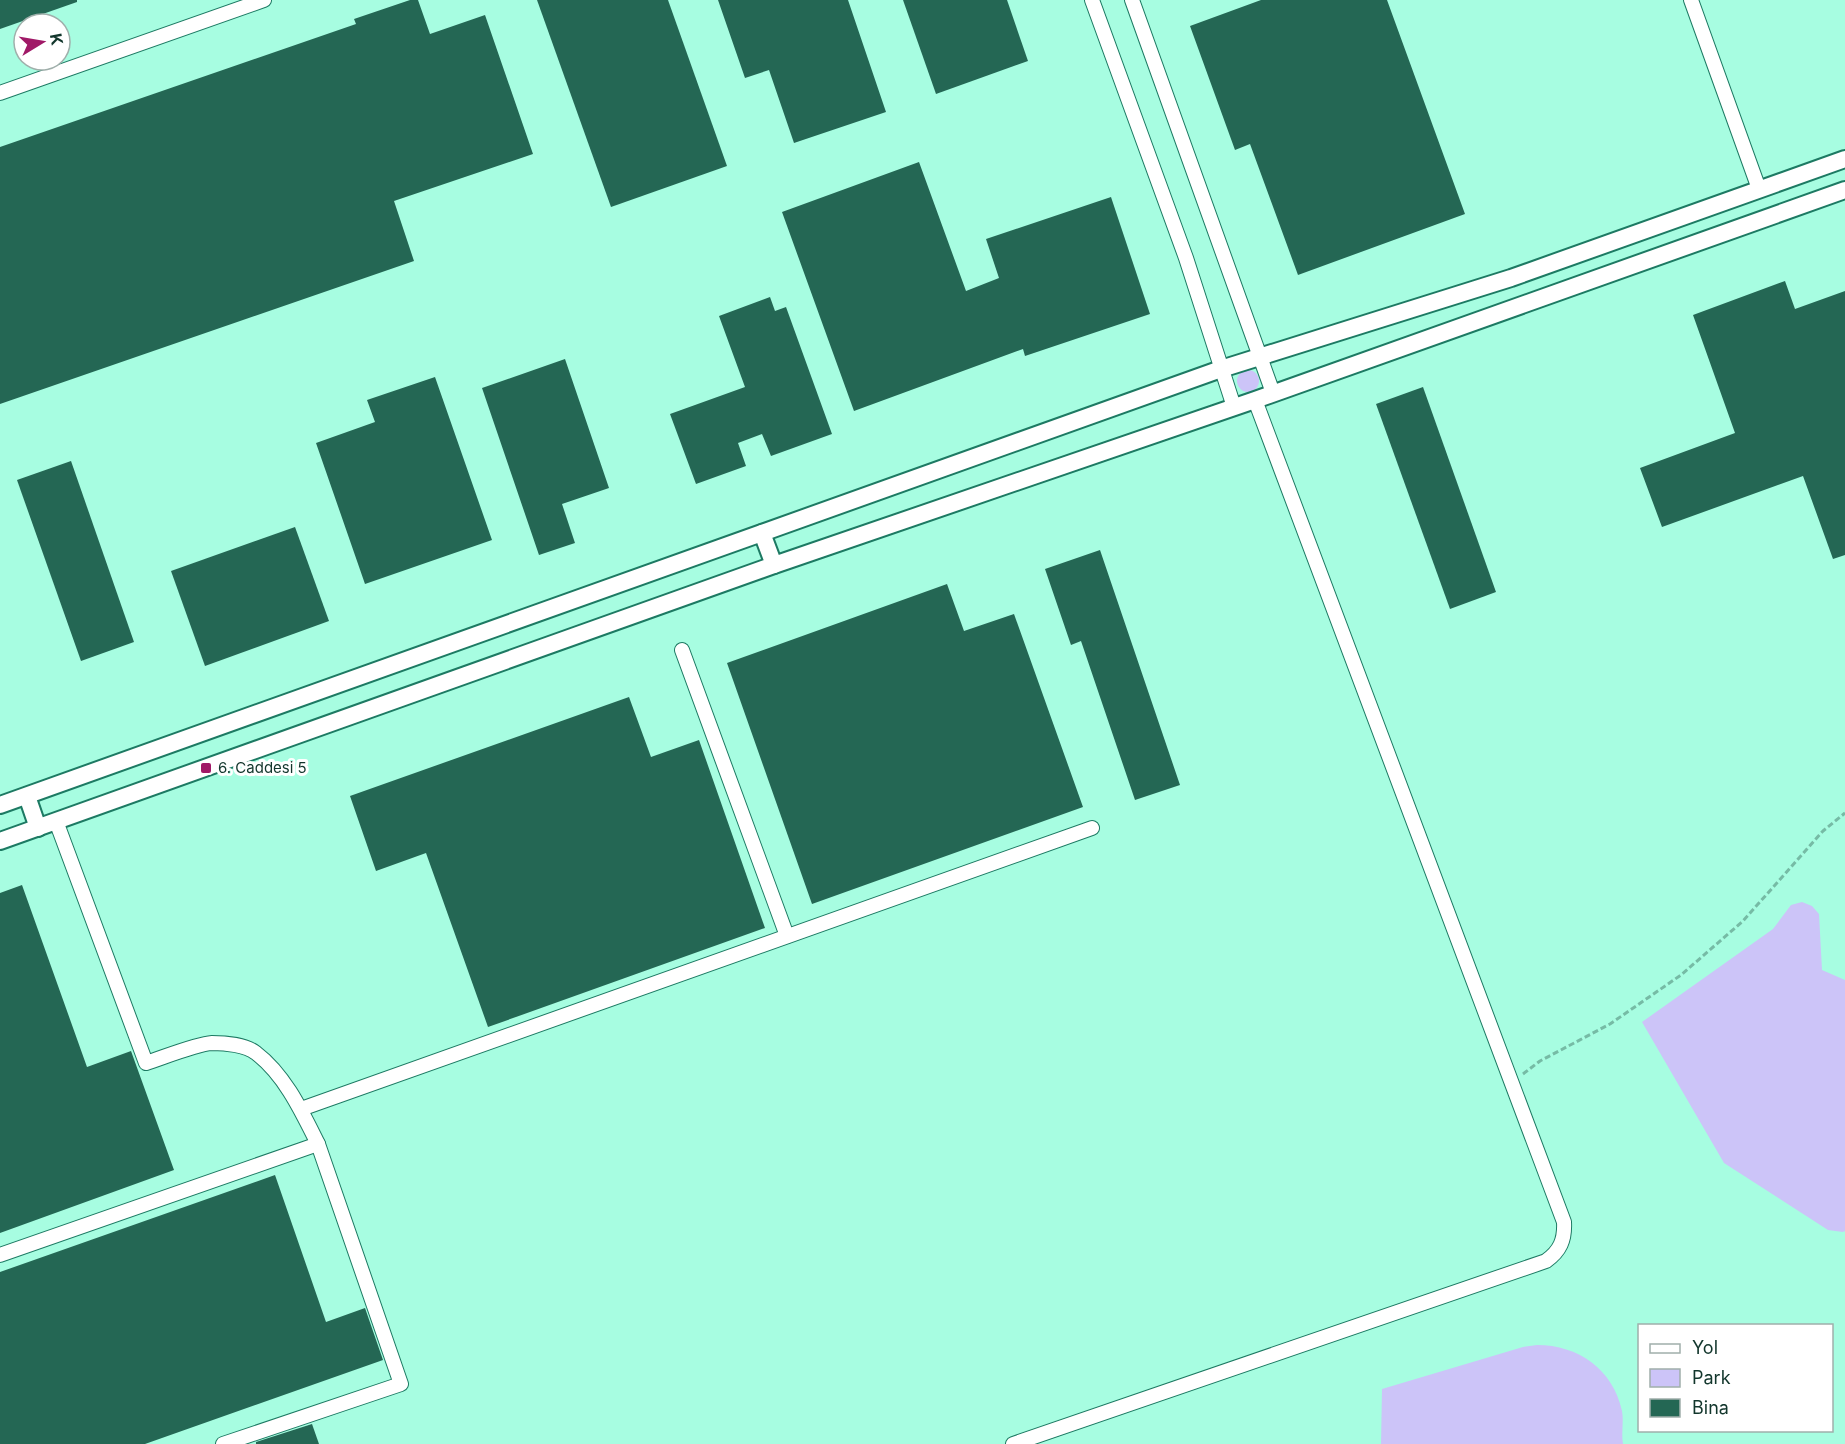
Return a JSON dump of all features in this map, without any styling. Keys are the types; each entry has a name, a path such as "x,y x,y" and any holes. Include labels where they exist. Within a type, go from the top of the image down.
{"street":[{"path":"0,93 264,0"},
{"path":"1092,0 1186,258 1234,407"},
{"path":"1132,0 1273,393"},
{"path":"1691,0 1759,189"},
{"path":"0,805 1221,369 1512,278 1845,159"},
{"path":"0,841 774,565 1255,400 1845,190"},
{"path":"1013,1444 1546,1262 1562,1245 1565,1233 1564,1222 1255,400"},
{"path":"762,532 774,565"},
{"path":"682,650 787,936"},
{"path":"27,796 38,828"},
{"path":"56,821 146,1063 210,1043 233,1044 255,1052 279,1077 301,1109 318,1144 401,1384 223,1444"},
{"path":"301,1109 1092,828"},
{"path":"0,1255 318,1144"}],"path":[{"path":"1511,1083 1540,1061 1610,1024 1681,975 1743,921 1823,831 1845,813"}],"green space":[{"path":"1248,370 1256,373 1259,381 1256,389 1248,392 1240,389 1237,381 1240,373"},
{"path":"1802,902 1812,906 1819,914 1822,970 1845,980 1845,1231 1843,1232 1828,1230 1724,1163 1642,1022 1773,929 1791,905"},
{"path":"1537,1345 1566,1349 1592,1362 1602,1372 1611,1383 1622,1411 1623,1444 1381,1444 1382,1389 1523,1347"}],"building":[{"path":"0,0 77,0 77,2 48,12 12,12 12,25 0,29"},
{"path":"410,0 418,0 430,34 485,15 533,154 394,201 414,261 0,404 0,147 356,24 354,19"},
{"path":"537,0 668,0 727,166 611,207"},
{"path":"718,0 848,0 886,112 794,143 769,70 745,78"},
{"path":"903,0 1007,0 1028,61 936,94"},
{"path":"1261,0 1387,0 1465,214 1298,275 1250,144 1235,150 1190,26"},
{"path":"919,162 966,291 999,278 986,239 1111,197 1150,314 1025,356 1023,349 854,411 782,212"},
{"path":"1785,281 1795,309 1845,291 1845,555 1833,559 1803,476 1662,527 1640,468 1735,433 1693,315"},
{"path":"770,297 775,311 786,307 832,434 771,456 762,434 738,443 746,466 696,484 670,414 745,387 719,316"},
{"path":"565,359 609,488 562,504 575,543 539,555 482,388"},
{"path":"435,377 492,540 365,584 316,443 375,422 367,400"},
{"path":"1423,387 1496,592 1450,609 1376,404"},
{"path":"71,461 134,642 81,661 17,480"},
{"path":"295,527 329,621 205,666 171,571"},
{"path":"1100,550 1180,785 1135,800 1081,641 1071,645 1045,569"},
{"path":"947,584 964,631 1014,614 1083,807 812,904 727,663"},
{"path":"629,697 651,757 699,740 765,928 488,1027 426,853 376,871 350,796"},
{"path":"22,885 87,1067 131,1051 174,1170 0,1233 0,893"},
{"path":"275,1175 326,1322 365,1308 383,1360 145,1444 0,1444 0,1272"},
{"path":"312,1424 319,1444 256,1444 256,1442"}],"place":[{"name":"6. Caddesi 5","path":"206,768"}]}
